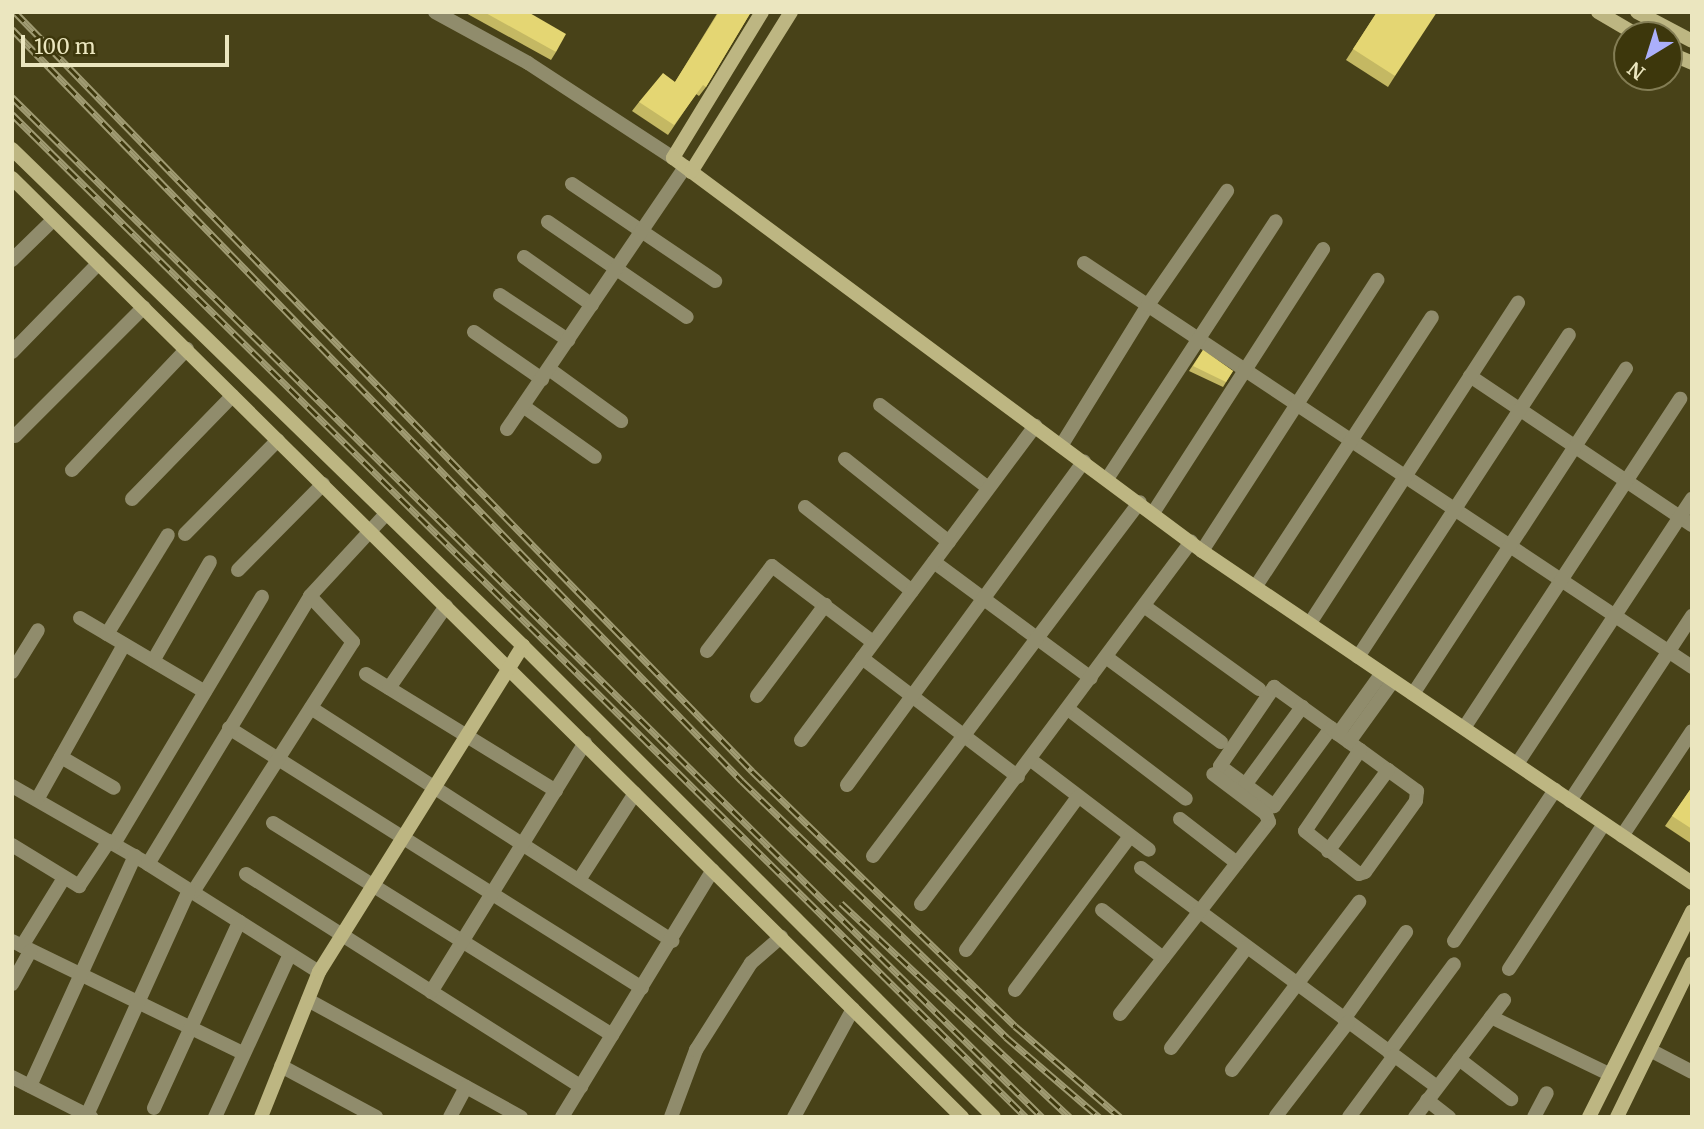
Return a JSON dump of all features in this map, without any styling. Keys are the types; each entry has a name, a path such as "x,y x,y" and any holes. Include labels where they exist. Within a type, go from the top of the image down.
{"street":[{"path":"435,12 527,63 683,166 1197,546 1692,883"},
{"path":"507,429 644,231 683,166 762,12"},
{"path":"683,166 791,12"},
{"path":"1598,12 1613,21"},
{"path":"1637,12 1692,41"},
{"path":"12,149 523,646 994,1117"},
{"path":"12,178 232,396 370,527 446,606 962,1117"},
{"path":"572,184 715,281"},
{"path":"1061,446 1148,304 1227,191"},
{"path":"12,260 53,220"},
{"path":"1107,479 1276,221"},
{"path":"548,222 687,317"},
{"path":"1153,513 1323,249"},
{"path":"524,257 592,305"},
{"path":"1084,262 1692,667"},
{"path":"12,352 99,263"},
{"path":"921,904 1144,606 1197,546 1297,404 1377,280"},
{"path":"499,295 568,340"},
{"path":"1310,623 1518,303"},
{"path":"15,436 144,307"},
{"path":"1256,586 1432,317"},
{"path":"474,332 621,421"},
{"path":"1358,657 1457,510 1569,335"},
{"path":"72,470 187,349"},
{"path":"1413,694 1626,369"},
{"path":"1471,376 1686,521"},
{"path":"132,499 232,396"},
{"path":"1464,728 1680,399"},
{"path":"880,405 988,488"},
{"path":"523,406 595,457"},
{"path":"801,740 1035,426"},
{"path":"185,534 278,440"},
{"path":"845,459 949,542"},
{"path":"847,785 1084,461"},
{"path":"238,570 323,484"},
{"path":"1517,764 1615,615 1686,521 1692,499"},
{"path":"873,856 1139,502"},
{"path":"805,507 912,591"},
{"path":"30,1086 80,976 142,860 229,728 310,596 370,527 386,513"},
{"path":"107,634 168,534"},
{"path":"153,661 210,562"},
{"path":"934,562 1091,678"},
{"path":"707,651 768,566 776,567 873,642"},
{"path":"12,1077 89,1116 138,1001 191,891 353,642 310,596"},
{"path":"15,852 64,878 82,884 112,843 262,597"},
{"path":"757,696 825,605"},
{"path":"389,688 446,606"},
{"path":"1144,606 1259,689"},
{"path":"1570,801 1692,616"},
{"path":"79,618 205,692"},
{"path":"12,672 38,629"},
{"path":"38,798 124,645"},
{"path":"261,1117 319,972 404,838 464,735 523,646"},
{"path":"1106,657 1221,742"},
{"path":"862,658 1018,776"},
{"path":"366,674 556,791"},
{"path":"1345,738 1276,805 1222,769 1220,762 1272,688 1302,707 1345,738 1388,770 1418,795 1365,872 1359,874 1306,834 1305,827 1345,738 1387,677"},
{"path":"1245,785 1302,707"},
{"path":"311,708 672,941"},
{"path":"1068,709 1186,799"},
{"path":"229,728 642,988"},
{"path":"1622,836 1692,731"},
{"path":"431,992 585,743"},
{"path":"61,757 114,788"},
{"path":"1031,760 1149,850"},
{"path":"1328,851 1388,770"},
{"path":"1120,1014 1269,818 1213,774"},
{"path":"12,786 38,798 142,860 319,972"},
{"path":"1454,941 1555,790"},
{"path":"579,880 635,793"},
{"path":"966,950 1078,797"},
{"path":"1180,819 1237,863"},
{"path":"274,823 612,1035"},
{"path":"1509,969 1604,824"},
{"path":"1014,990 1130,836"},
{"path":"1141,868 1437,1087"},
{"path":"562,1117 713,870"},
{"path":"246,874 581,1087"},
{"path":"12,984 21,946 64,878"},
{"path":"1232,1070 1359,902"},
{"path":"1101,910 1164,958"},
{"path":"1589,1117 1692,911"},
{"path":"155,1108 239,922"},
{"path":"1276,1116 1406,932"},
{"path":"671,1117 696,1050 751,963 781,937"},
{"path":"21,946 243,1054"},
{"path":"1171,1048 1247,947"},
{"path":"215,1117 290,954"},
{"path":"1617,1117 1692,963"},
{"path":"1349,1117 1454,964"},
{"path":"307,1000 521,1117"},
{"path":"1415,1117 1504,1000"},
{"path":"794,1117 853,1009"},
{"path":"1491,1017 1609,1074"},
{"path":"881,1036 897,1020"},
{"path":"1650,1050 1692,1072"},
{"path":"1459,1059 1511,1099"},
{"path":"281,1066 376,1117"},
{"path":"450,1117 466,1087"},
{"path":"1534,1117 1547,1093"},
{"path":"1427,1100 1449,1117"}],"building":[{"path":"484,12 528,12 566,34 556,52"},
{"path":"719,12 751,12 706,87 703,85 674,125 639,102 663,73 675,82"},
{"path":"1377,12 1437,12 1395,76 1353,49"},
{"path":"1203,350 1233,371 1226,382 1193,366"},
{"path":"1692,787 1692,829 1672,816"}],"railway":[{"path":"15,12 752,771 1015,1026 1120,1117"},
{"path":"12,29 742,781 1006,1037 1099,1117"},
{"path":"12,97 1042,1117"},
{"path":"12,114 1026,1117"},
{"path":"841,903 1070,1117"}]}
